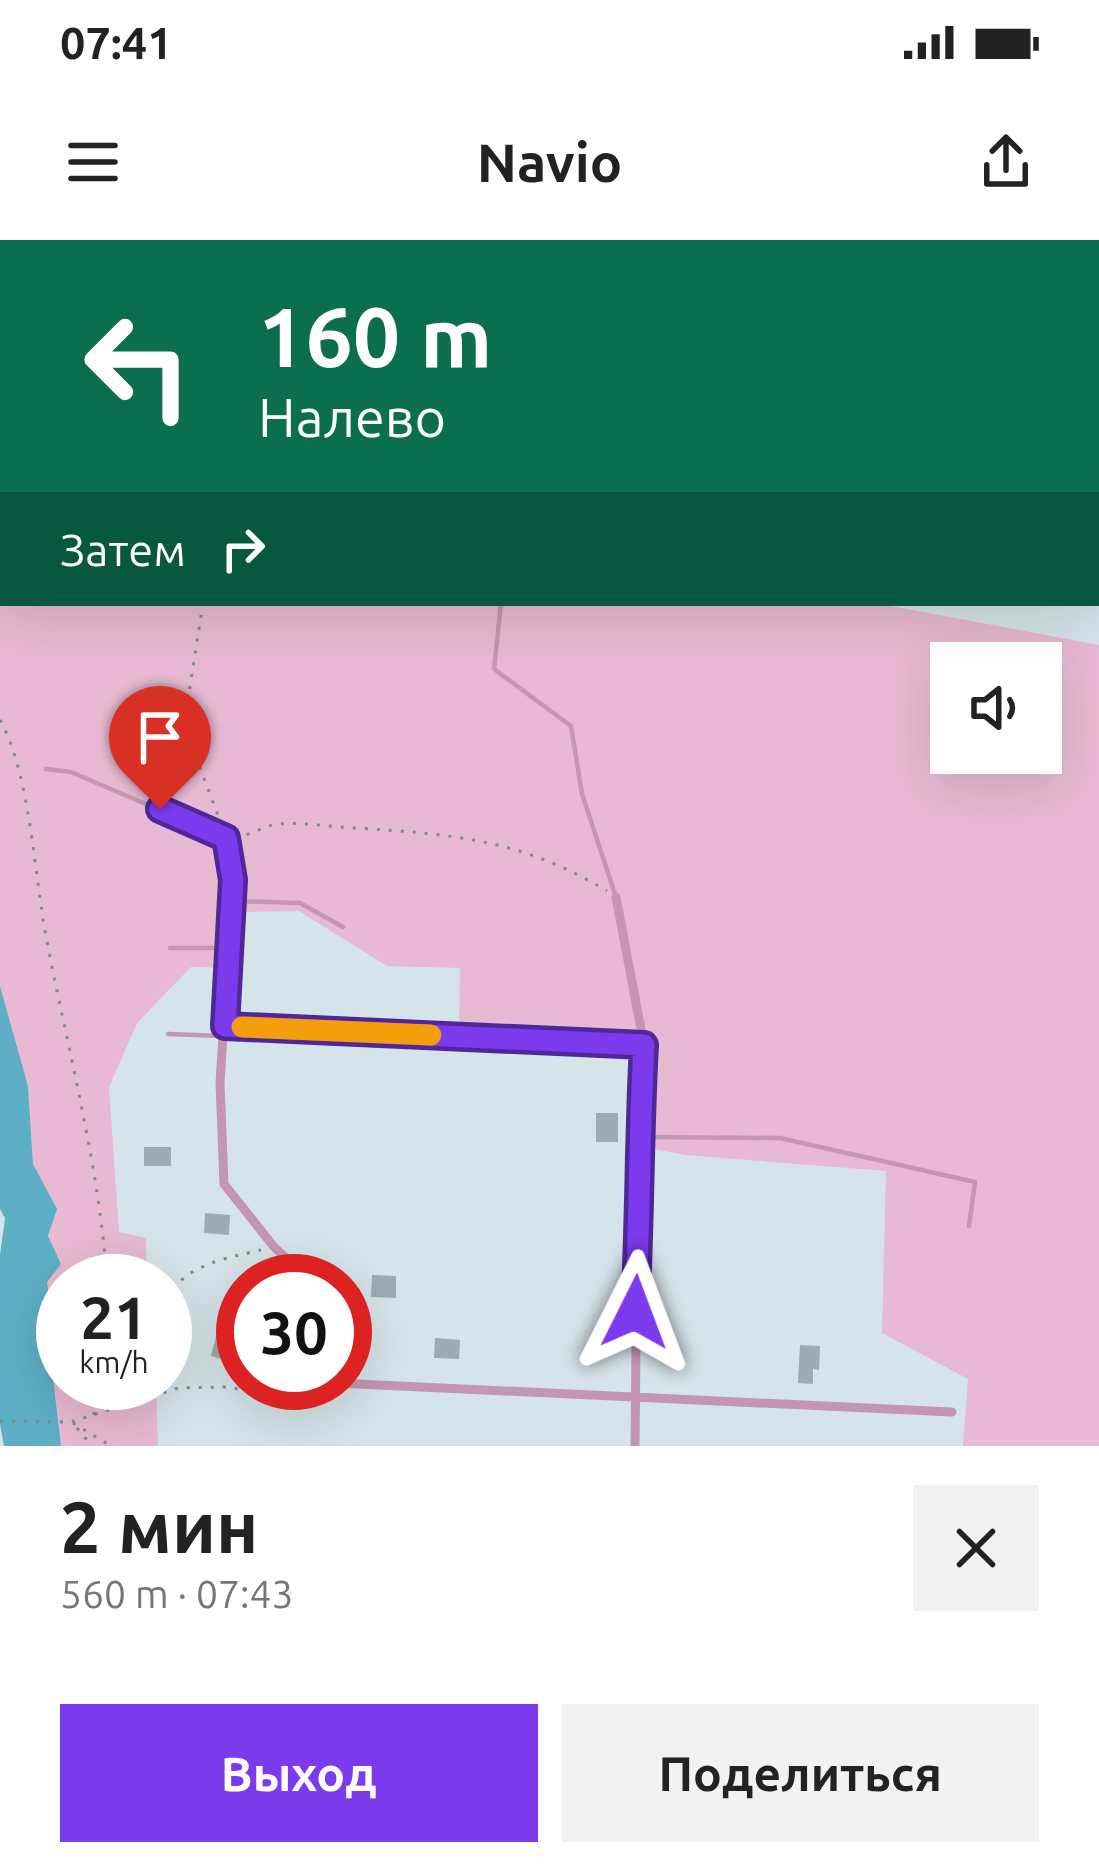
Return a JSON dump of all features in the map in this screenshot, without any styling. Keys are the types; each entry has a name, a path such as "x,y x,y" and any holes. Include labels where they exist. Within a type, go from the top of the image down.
{"street":[{"path":"226,838 233,880 220,1083 224,1184 282,1254"},
{"path":"616,897 644,1045 638,1137 635,1446"},
{"path":"224,1031 644,1045"},
{"path":"372,1384 952,1412"}],"lane":[{"path":"501,606 494,669 572,726 582,794 616,897"},
{"path":"46,769 71,772 226,838"},
{"path":"232,901 300,903 343,927"},
{"path":"170,948 228,948"},
{"path":"168,1034 224,1031"},
{"path":"638,1137 780,1138 975,1182 969,1226"}],"path":[{"path":"203,606 184,724 226,838 247,837 277,824 421,832 491,842 563,865 616,897"},
{"path":"0,720 15,754 46,938 102,1202 105,1254"},
{"path":"192,1270 205,1263 274,1247"},
{"path":"94,1416 95,1410"},
{"path":"0,1420 71,1422 113,1410"},
{"path":"71,1422 92,1446"},
{"path":"71,1422 111,1446"}],"shaded area":[{"path":"0,606 891,606 1099,645 1099,1446 963,1446 968,1379 882,1333 886,1171 685,1155 638,1146 636,1060 459,1046 460,968 387,966 299,911 240,912 235,968 191,967 137,1023 109,1087 119,1232 146,1238 146,1254 47,1254 56,1209 33,1164 28,1086 0,986"},
{"path":"57,1410 157,1410 158,1446 61,1446"}],"water":[{"path":"0,986 28,1086 33,1164 57,1209 48,1236 56,1254 36,1254 36,1410 57,1410 61,1446 4,1446 0,1255 5,1218 0,1209"}],"building":[{"path":"596,1113 618,1113 618,1142 596,1142"},
{"path":"144,1147 171,1147 171,1166 144,1166"},
{"path":"205,1213 230,1215 229,1235 204,1233"},
{"path":"372,1275 396,1276 396,1298 372,1297"},
{"path":"435,1338 460,1340 459,1359 434,1358"},
{"path":"800,1345 820,1346 813,1384 798,1383"}],"slow traffic":[{"path":"242,1027 431,1035"}],"route":[{"path":"160,809 226,838 233,880 225,1026 644,1045 635,1312"}]}
